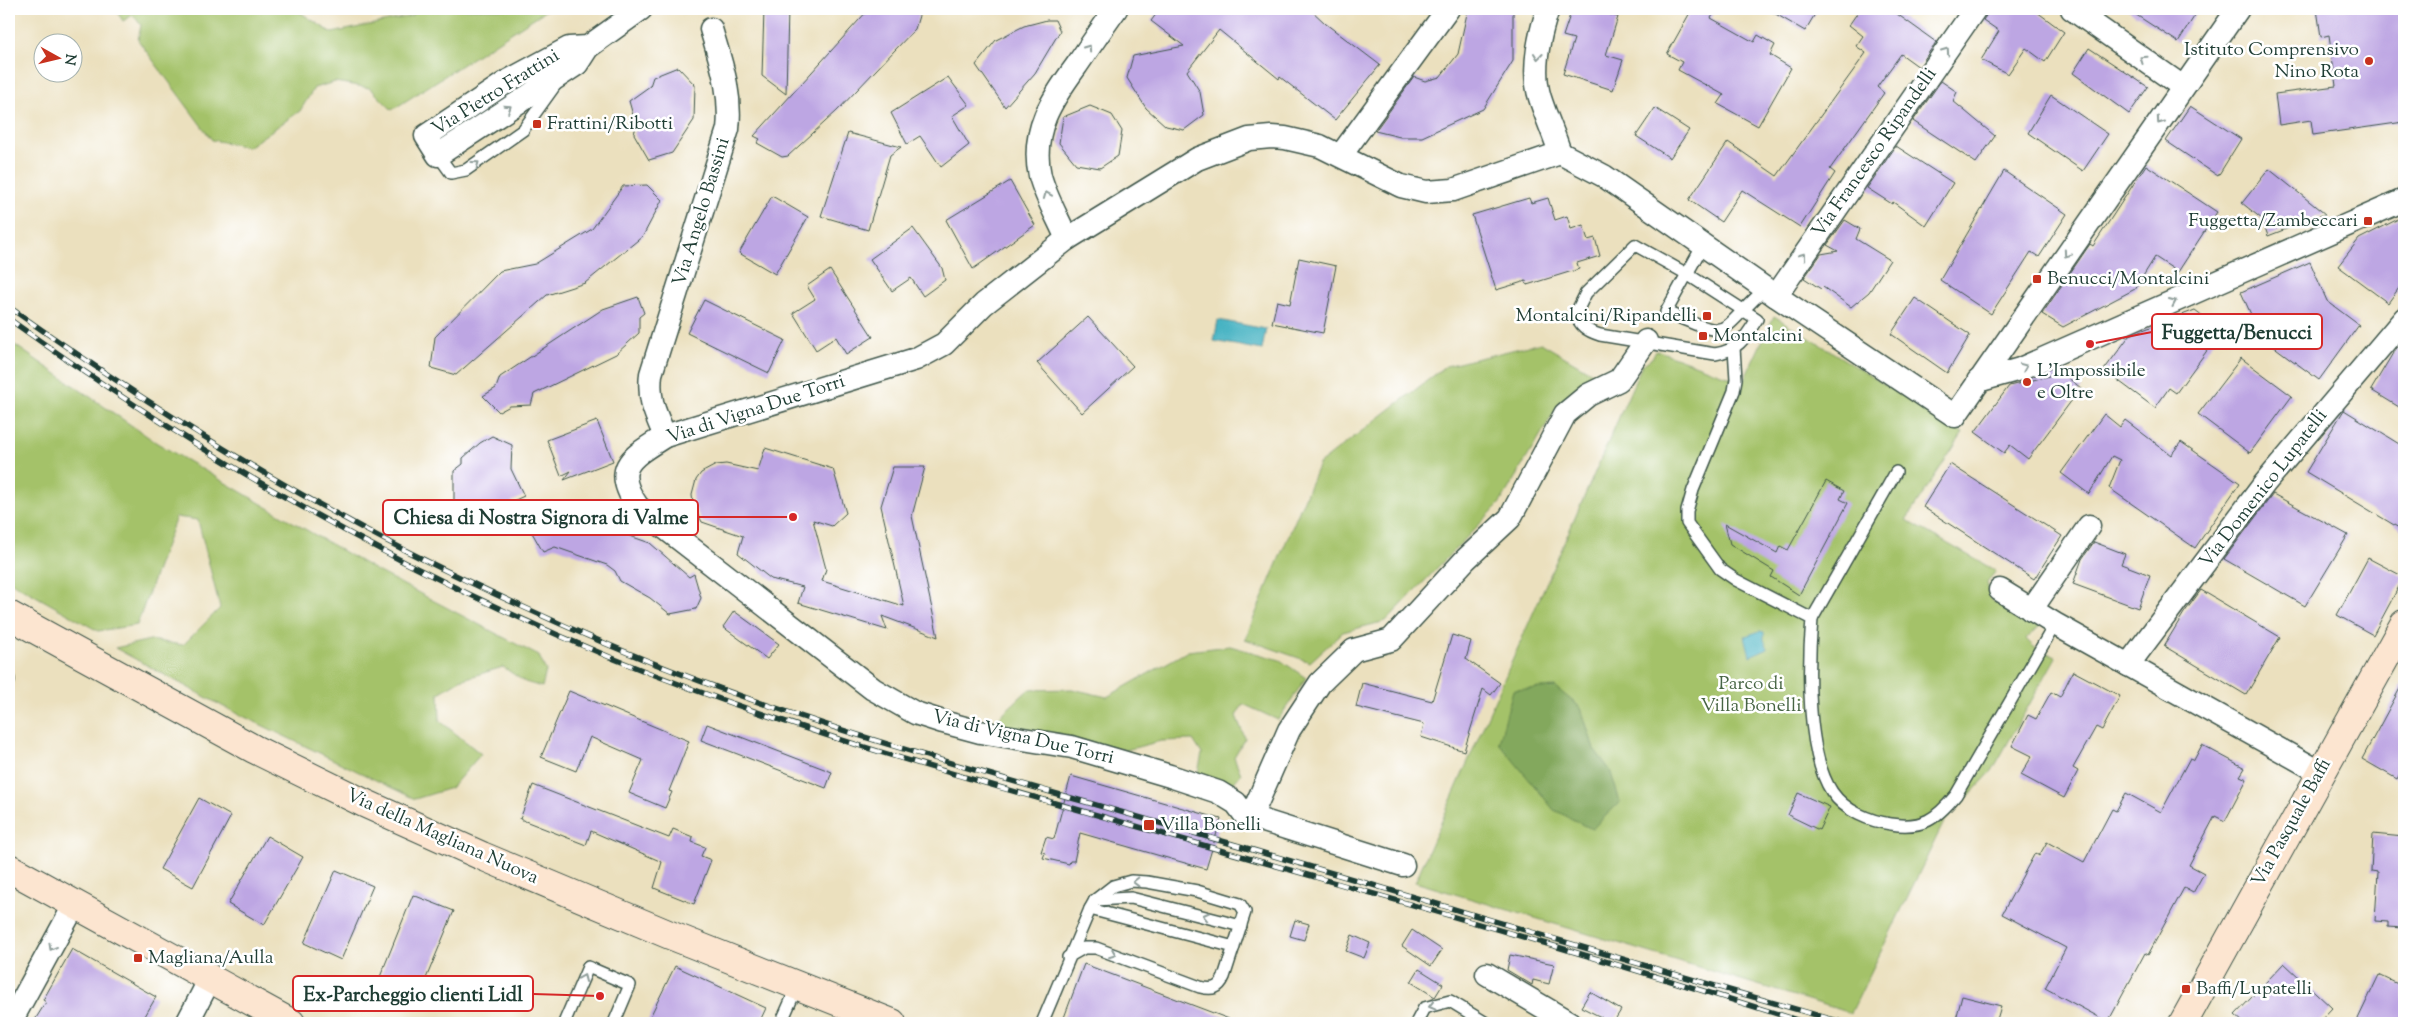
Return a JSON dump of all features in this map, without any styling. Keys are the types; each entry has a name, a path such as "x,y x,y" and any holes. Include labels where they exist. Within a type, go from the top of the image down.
{"main road":[{"name":"Via della Magliana Nuova","path":"9,615 193,717 309,777 482,856 797,987 892,1023"},
{"name":"Via Pasquale Baffi","path":"2183,1023 2320,772 2404,624"},
{"path":"12,872 75,904 291,1023"}],"street":[{"name":"Via Pietro Frattini","path":"588,46 569,48 515,77 426,136 438,155 577,64 588,46 641,9"},
{"path":"1067,239 1045,192 1040,175 1037,157 1040,131 1048,108 1056,93 1116,9"},
{"path":"1341,155 1448,9"},
{"path":"1548,9 1539,43 1536,79 1539,97 1560,153 1604,176 1770,293 1955,416 2238,9"},
{"name":"Via Francesco Ripandelli","path":"1770,293 1975,9"},
{"path":"2072,9 2183,87"},
{"name":"Via Angelo Bassini","path":"665,436 653,409 649,393 651,374 728,129 730,108 727,86 711,29"},
{"name":"Via di Vigna Due Torri","path":"1403,865 1245,814 1236,803 1218,792 1170,776 1072,747 980,732 916,713 873,689 638,506 629,493 624,481 626,469 635,456 665,436 924,355 944,344 984,304 1067,239 1197,159 1249,139 1285,138 1320,146 1401,186 1426,192 1453,190 1560,153"},
{"path":"1978,381 2020,369 2404,200"},
{"name":"Via Domenico Lupatelli","path":"2128,664 2265,483 2404,318"},
{"path":"1245,814 1254,810 1289,730 1320,683 1354,650 1392,640 1466,559 1510,518 1565,414 1588,395 1619,380 1646,341"},
{"path":"2031,610 2089,526"},
{"path":"2000,590 2055,624 2320,772"},
{"path":"10,1023 75,904"},
{"path":"1487,974 1570,1023"},
{"path":"187,1023 210,979"}],"lane":[{"path":"1635,245 1744,310 1757,319 1743,340 1734,348 1728,352 1715,354 1646,341 1600,335 1590,332 1579,324 1576,313 1586,293 1635,245"},
{"path":"1703,245 1666,312 1717,331 1731,324 1744,310 1770,293"},
{"path":"1734,348 1736,379 1734,391 1693,490 1686,510 1687,523 1720,569 1736,580 1812,619"},
{"path":"1896,472 1812,619 1809,654 1815,743 1823,772 1832,791 1842,803 1874,821 1915,826 1928,821 1942,812 1956,795 2055,624"},
{"path":"1042,1023 1068,957 1093,905 1113,886 1123,882 1148,882 1197,891 1240,904 1245,912 1222,983 1212,989 1190,984 1096,948 1084,948 1068,957"},
{"path":"1093,905 1131,898 1241,926"},
{"path":"1093,905 1234,948"},
{"path":"564,1023 588,967 630,985 614,1023"},
{"path":"781,1023 797,987"},
{"path":"1416,1023 1424,1008 1450,1001 1486,1023"}],"green space":[{"path":"115,9 295,9 332,33 411,16 421,9 548,9 392,110 370,88 335,82 314,88 300,111 248,147 212,140 138,40 141,25 133,15 123,21"},
{"name":"Parco di Villa Bonelli","path":"1774,316 1963,433 1906,520 1996,571 1987,582 1990,598 1995,603 2040,626 2026,639 2034,647 2056,657 1992,771 1944,822 1851,1013 1415,882 1642,365 1652,358 1656,350 1743,382"},
{"path":"9,341 157,443 377,571 539,656 546,671 542,687 525,682 503,667 460,680 439,693 440,721 481,754 451,788 415,799 224,707 115,648 150,640 183,645 220,608 198,520 176,517 137,625 98,631 9,581"},
{"path":"1541,343 1599,377 1559,404 1500,503 1386,621 1343,632 1310,662 1245,639 1319,464 1446,366"},
{"path":"1230,646 1280,660 1306,678 1278,720 1243,704 1236,716 1245,738 1234,757 1241,774 1231,786 1197,777 1202,754 1193,740 1161,741 1126,750 1002,731 999,717 1028,690 1072,689 1107,697 1188,651"},
{"path":"1555,687 1581,708 1594,749 1610,770 1620,802 1592,829 1554,810 1499,743 1513,690"}],"water":[{"path":"1218,320 1266,329 1262,350 1214,341"},
{"path":"1760,631 1764,632 1764,640 1768,648 1750,656 1745,636"}],"building":[{"path":"764,9 788,9 786,94 762,76"},
{"path":"869,9 921,9 915,29 837,111 788,156 782,157 757,143 760,139 754,136"},
{"path":"1160,9 1310,9 1326,24 1380,65 1335,120 1280,77 1279,79 1219,30 1187,71 1200,92 1204,115 1184,130 1166,126 1146,108 1127,78 1133,56 1184,46 1151,21"},
{"path":"1468,9 1513,9 1513,61 1483,109 1422,137 1400,137 1375,131 1414,77 1425,81 1440,77 1458,54"},
{"path":"1572,9 1591,9 1618,17 1606,55 1623,60 1613,90 1563,74 1574,39 1563,36"},
{"path":"1692,9 1717,9 1711,18 1754,42 1758,35 1775,45 1770,55 1791,68 1758,126 1718,104 1724,95 1678,70 1682,62 1667,54"},
{"path":"1767,9 1818,9 1805,31"},
{"path":"1860,9 1890,9 1936,42 1919,67 1901,54 1877,87 1884,93 1830,169 1835,173 1800,227 1742,190 1721,222 1689,200 1728,142 1777,176 1866,53 1856,46 1863,36 1849,25"},
{"path":"1991,9 2033,9 2064,32 2045,62 2026,48 2008,74 1981,60 1999,31 1983,20"},
{"path":"2127,9 2199,9 2178,42"},
{"name":"Istituto Comprensivo Nino Rota","path":"2317,9 2404,9 2404,122 2313,135 2311,120 2279,125 2275,94 2336,86 2329,35 2321,37"},
{"path":"1047,20 1055,20 1060,31 1035,73 1005,107 976,65 996,40 1024,26"},
{"path":"2089,48 2148,87 2129,114 2073,73"},
{"path":"678,67 695,85 694,120 672,153 649,160 634,134 636,126 629,101 650,86 653,77"},
{"path":"948,77 969,105 952,116 969,145 941,167 920,136 907,144 891,113"},
{"path":"1941,81 1957,92 1953,101 1995,136 1976,163 1913,121"},
{"path":"2051,95 2108,134 2083,171 2028,133"},
{"path":"1090,106 1112,115 1122,131 1118,156 1100,168 1076,164 1059,143 1063,117"},
{"path":"2190,106 2241,139 2218,176 2166,141"},
{"path":"1655,108 1689,130 1670,158 1636,136"},
{"path":"848,133 901,147 890,155 868,230 821,216"},
{"path":"1896,146 1953,183 1926,226 1893,202 1892,204 1867,188"},
{"path":"2146,165 2217,212 2178,272 2155,257 2135,289 2063,327 2042,314 2090,244 2093,246"},
{"path":"2269,169 2325,214 2268,236 2262,219 2242,203"},
{"path":"2004,171 2067,214 2039,257 2031,252 1991,314 1940,280"},
{"path":"1010,181 1035,225 973,269 946,220"},
{"path":"647,185 662,200 643,236 585,283 547,295 456,375 431,368 435,337 500,271 535,264 592,229 623,186"},
{"path":"772,196 808,217 775,274 739,253"},
{"path":"1529,198 1531,203 1548,198 1555,220 1567,216 1571,229 1583,225 1588,240 1595,238 1600,256 1577,263 1579,269 1527,285 1526,281 1496,290 1472,215"},
{"path":"2404,216 2404,281 2388,303 2338,266 2359,239"},
{"path":"1845,220 1860,229 1856,239 1890,260 1869,292 1851,307 1823,287 1821,289 1804,278 1821,254 1838,251 1827,245"},
{"path":"913,228 942,268 945,280 923,296 911,278 892,291 870,259"},
{"path":"1299,258 1336,266 1323,333 1272,323 1277,301 1290,304"},
{"path":"2310,262 2327,301 2359,325 2319,380 2261,337 2241,292"},
{"path":"830,270 873,337 846,354 836,337 816,350 793,313 815,299 807,286"},
{"path":"638,297 644,313 639,317 639,333 616,354 534,394 531,405 510,406 499,412 483,396 496,388 500,377 603,309"},
{"path":"1915,298 1970,335 1947,373 1891,334"},
{"path":"704,300 785,340 769,373 687,333"},
{"path":"2195,310 2222,330 2176,393 2169,388 2155,408 2104,370 2130,335"},
{"path":"1088,317 1133,366 1082,413 1037,363"},
{"path":"2404,339 2404,410 2371,390 2393,353"},
{"path":"2241,358 2292,396 2250,453 2198,414"},
{"path":"2055,368 2081,388 2028,459 2010,445 2004,453 1975,432 2009,386 2049,376"},
{"path":"2344,410 2404,447 2404,531 2306,472"},
{"path":"2104,414 2120,427 2125,420 2171,455 2181,442 2240,483 2195,548 2109,488 2120,460 2112,456 2089,494 2061,473"},
{"path":"597,421 613,461 564,480 571,471 561,476 547,440"},
{"path":"492,436 512,445 511,469 524,496 481,520 454,502 454,471 463,464 463,458 480,443"},
{"path":"765,448 833,469 846,513 832,526 813,520 826,569 822,581 904,606 881,506 893,467 925,467 912,516 938,637 882,616 887,630 798,603 803,587 771,579 738,553 743,536 702,522 693,504 692,495 696,480 701,473 716,465 726,464 758,471"},
{"path":"1950,464 2062,536 2034,579 1923,507"},
{"path":"1826,481 1844,491 1840,499 1848,503 1799,595 1771,577 1774,571 1730,544 1725,524 1777,553 1780,546 1788,550"},
{"path":"2273,494 2348,535 2305,606 2224,559"},
{"path":"593,506 627,535 650,543 689,577 694,574 701,598 696,609 670,614 650,598 620,581 615,571 607,565 555,547 543,552 530,529 545,508 583,514"},
{"path":"2094,542 2125,554 2121,564 2150,575 2138,608 2073,584 2082,559"},
{"path":"2368,558 2404,577 2373,635 2337,615"},
{"path":"2201,590 2280,637 2246,695 2164,646 2184,613"},
{"path":"734,611 779,644 767,659 723,627"},
{"path":"1452,635 1471,641 1466,659 1500,683 1491,695 1483,689 1464,751 1421,737 1424,724 1356,707 1362,683 1432,701"},
{"path":"2073,671 2120,696 2102,730 2096,727 2073,768 2078,771 2064,798 2021,775 2032,756 2012,746 2028,715 2036,719 2051,692 2060,697"},
{"path":"2404,681 2404,766 2397,779 2362,759"},
{"path":"569,691 689,741 669,791 672,792 665,808 629,793 643,760 590,737 576,771 541,757"},
{"path":"707,724 832,772 826,788 701,740"},
{"path":"2202,745 2245,768 2240,776 2247,779 2225,821 2215,816 2189,865 2204,873 2193,893 2184,888 2148,955 2145,953 2108,1022 2045,988 2066,948 2002,914 2035,853 2039,856 2047,842 2084,862 2112,809 2116,811 2126,793 2161,812 2190,758 2194,760"},
{"path":"1071,776 1221,819 1206,869 1080,833 1074,861 1070,861 1069,864 1043,858 1045,853 1041,852 1046,837 1054,839"},
{"path":"533,785 669,838 673,829 693,837 692,842 705,847 701,856 711,860 694,904 654,888 662,862 591,831 586,845 520,819"},
{"path":"1798,793 1830,807 1819,830 1788,815"},
{"path":"199,798 231,816 193,887 160,869"},
{"path":"2373,834 2404,837 2404,928 2388,927 2388,922 2375,921 2378,872 2371,871"},
{"path":"267,836 303,857 264,925 228,904"},
{"path":"336,870 373,886 341,960 304,943"},
{"path":"413,895 454,911 420,993 380,977"},
{"path":"1295,920 1309,924 1304,940 1290,936"},
{"path":"1412,930 1442,950 1431,966 1402,946"},
{"path":"1352,935 1370,943 1364,958 1346,951"},
{"path":"72,949 156,997 141,1023 33,1023 46,1002 43,1000"},
{"path":"1510,955 1554,964 1549,984 1533,980 1532,985 1507,970"},
{"path":"2284,963 2332,1008 2318,1023 2244,1023 2235,1015"},
{"path":"1084,964 1237,1022 1237,1023 1062,1023"},
{"path":"675,966 766,1008 759,1023 647,1023"},
{"path":"1419,969 1443,984 1435,997 1411,982"},
{"path":"2379,975 2404,987 2404,1023 2356,1023"},
{"path":"1590,992 1621,1010 1613,1023 1581,1007"},
{"path":"1962,996 2001,1006 1996,1023 1955,1023"}],"railway":[{"path":"9,307 174,418 302,495 405,550 496,594 588,636 662,666 812,720 964,767 1845,1023"},
{"path":"9,319 152,417 301,506 377,548 454,587 532,624 612,658 740,706 869,749 1470,921 1806,1023"}],"place":[{"name":"Istituto Comprensivo Nino Rota","path":"2369,61"},
{"name":"Frattini/Ribotti","path":"537,124"},
{"name":"Fuggetta/Zambeccari","path":"2368,221"},
{"name":"Benucci/Montalcini","path":"2037,279"},
{"name":"Montalcini/Ripandelli","path":"1707,316"},
{"name":"Montalcini","path":"1703,336"},
{"name":"Fuggetta/Benucci","path":"2090,344"},
{"name":"L'Impossibile e Oltre","path":"2027,382"},
{"name":"Chiesa di Nostra Signora di Valme","path":"793,517"},
{"name":"Villa Bonelli","path":"1149,825"},
{"name":"Magliana/Aulla","path":"138,958"},
{"name":"Baffi/Lupatelli","path":"2186,989"},
{"name":"Ex-Parcheggio clienti Lidl","path":"600,996"}]}
